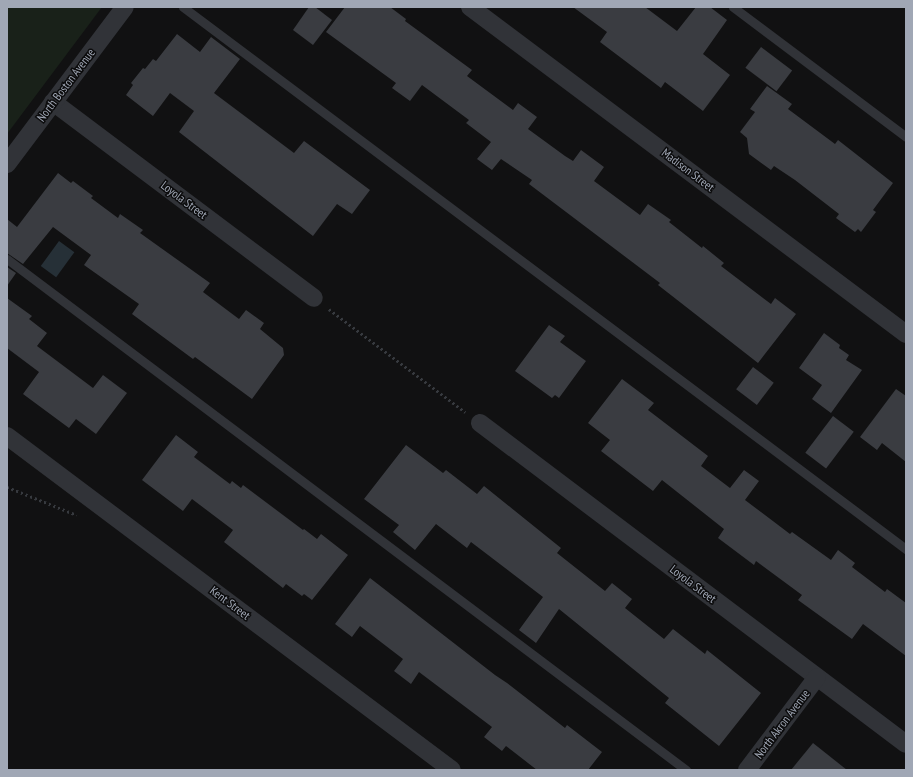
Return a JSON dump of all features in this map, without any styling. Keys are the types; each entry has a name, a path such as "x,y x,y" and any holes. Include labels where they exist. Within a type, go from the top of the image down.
{"street":[{"name":"North Boston Avenue","path":"7,164 125,7"},
{"name":"Madison Street","path":"470,7 906,334"},
{"name":"Loyola Street","path":"53,102 314,298"},
{"name":"Loyola Street","path":"480,423 906,744"},
{"name":"Kent Street","path":"7,436 452,770"},
{"name":"North Akron Avenue","path":"747,770 817,677"}],"lane":[{"path":"183,7 906,549"},
{"path":"733,7 906,137"},
{"path":"7,259 686,770"}],"path":[{"path":"314,298 480,423"}],"shaded area":[{"path":"7,7 102,7 7,134"},
{"path":"59,241 74,252 56,277 41,266"}],"building":[{"path":"309,7 315,7 332,20 313,45 293,30"},
{"path":"345,7 390,7 406,19 405,21 472,70 467,76 513,110 518,103 537,117 528,129 573,161 581,150 604,167 594,181 640,215 648,204 671,220 669,222 702,248 703,246 724,263 721,266 771,304 775,298 796,314 758,363 658,285 660,283 529,184 532,180 501,159 492,170 477,159 491,142 466,123 469,120 422,85 410,101 392,88 396,83 326,32"},
{"path":"573,7 645,7 677,31 696,7 710,7 727,20 703,54 730,75 703,111 665,82 661,88 600,42 607,32"},
{"path":"177,34 200,52 211,37 240,59 214,93 294,153 304,141 370,190 352,214 337,204 313,236 179,132 194,111 170,93 153,116 126,95 133,85 131,83 143,68 145,69 153,59 156,61"},
{"path":"761,47 792,70 776,91 745,68"},
{"path":"767,86 792,104 788,109 835,144 838,140 893,183 873,210 876,212 861,232 858,229 855,232 836,218 839,214 795,180 774,166 771,170 749,154 747,138 740,132 755,112 750,109"},
{"path":"58,173 71,183 73,181 93,196 91,198 118,218 120,214 143,230 140,233 210,283 203,292 239,319 246,310 264,323 260,329 283,348 284,355 252,399 195,357 193,359 132,314 139,304 84,265 91,255 53,227 23,264 7,253 7,219 17,227"},
{"path":"7,267 16,273 7,286"},
{"path":"7,298 32,316 29,319 47,333 37,346 93,388 103,375 127,393 96,434 76,419 69,428 23,394 39,372 7,348"},
{"path":"549,325 565,336 560,342 586,361 559,398 555,395 552,398 515,371"},
{"path":"824,333 840,345 839,348 849,355 846,360 862,370 831,413 812,399 822,385 799,368"},
{"path":"753,367 774,383 757,405 736,389"},
{"path":"622,379 654,403 648,410 708,456 701,466 730,488 744,470 759,481 745,500 790,534 792,532 831,560 838,550 855,563 852,567 885,592 887,589 906,603 906,656 863,624 852,639 798,600 802,595 756,561 754,565 718,538 724,529 662,480 653,491 601,451 610,440 588,423"},
{"path":"896,389 906,396 906,462 882,443 877,450 860,437"},
{"path":"833,416 854,432 826,468 805,453"},
{"path":"176,435 198,452 194,457 230,484 232,481 241,488 243,485 303,530 304,529 317,539 321,534 348,555 312,600 304,594 302,596 286,584 283,588 224,542 233,530 192,499 183,511 142,480"},
{"path":"406,445 443,473 446,470 477,494 484,486 561,548 557,553 605,591 612,583 632,599 625,608 664,639 673,629 705,654 707,650 761,693 719,746 665,703 669,698 559,609 536,643 519,630 543,597 471,542 467,548 436,524 415,550 393,532 399,525 364,499"},
{"path":"370,578 565,728 567,725 602,752 588,770 537,770 506,746 502,751 484,737 492,727 419,672 411,684 394,671 403,659 360,626 352,637 335,624"},
{"path":"813,743 847,770 791,770"}]}
